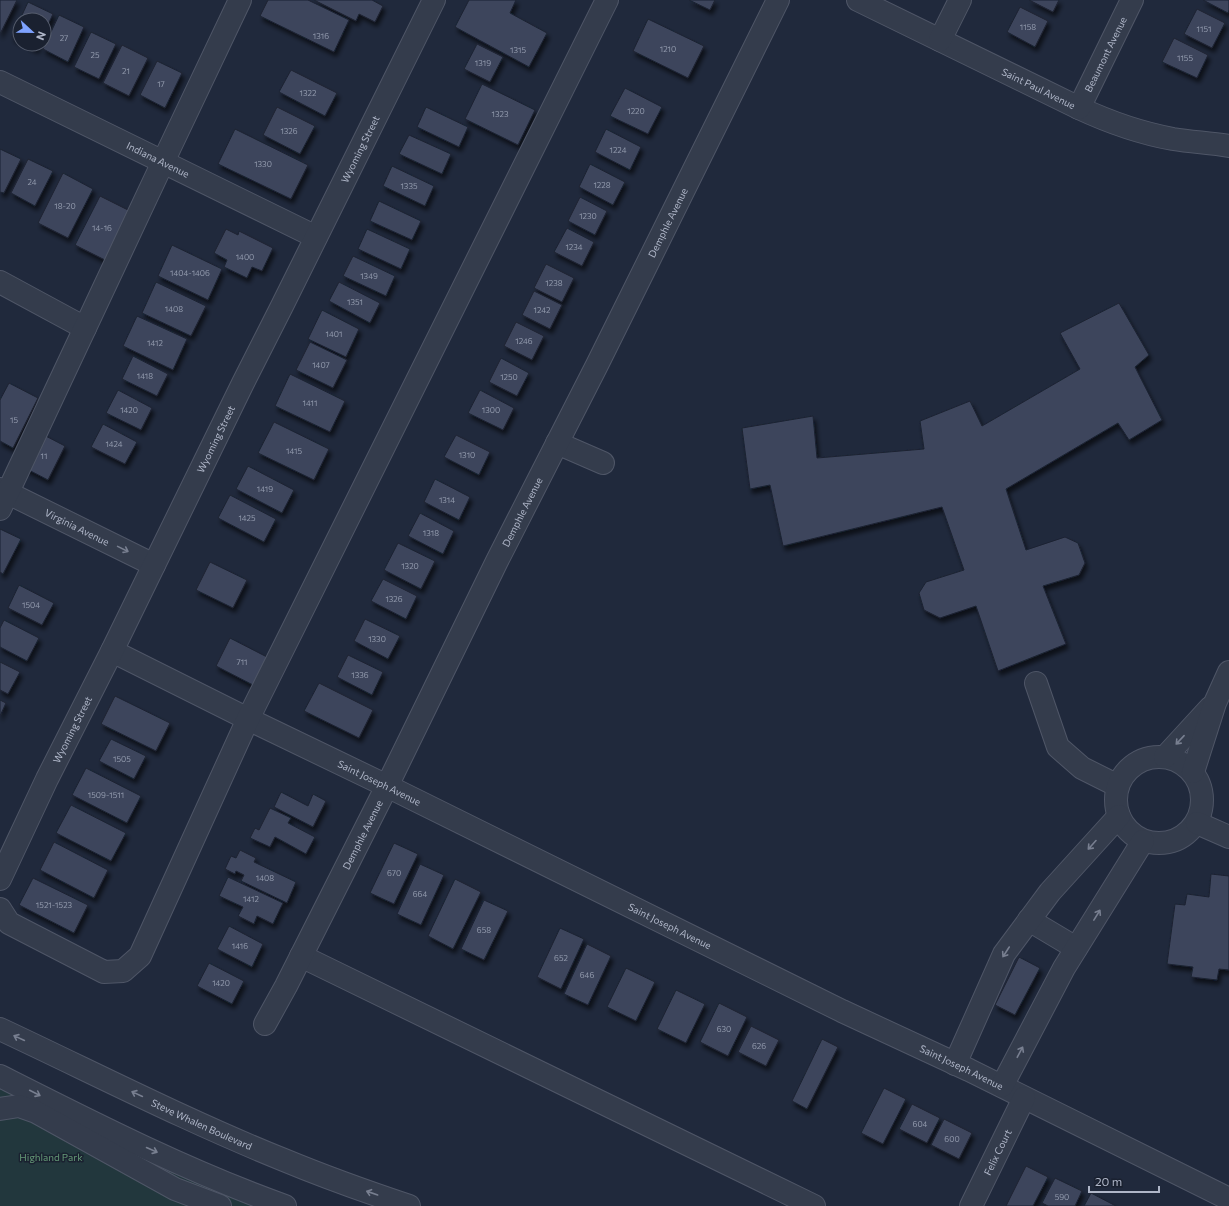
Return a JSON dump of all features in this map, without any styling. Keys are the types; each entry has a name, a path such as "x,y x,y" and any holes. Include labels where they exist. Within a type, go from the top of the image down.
{"street":[{"path":"3,497 85,328 162,162 240,0"},
{"name":"Wyoming Street","path":"0,879 47,779 112,651 434,0"},
{"path":"0,909 9,923 104,972 123,971 140,956 248,719 607,0"},
{"name":"Demphle Avenue","path":"265,1024 387,786 493,568 597,365 778,0"},
{"name":"Saint Paul Avenue","path":"858,0 1110,122 1173,139 1229,146"},
{"path":"940,40 960,0"},
{"name":"Beaumont Avenue","path":"1079,108 1132,0"},
{"name":"Indiana Avenue","path":"0,82 316,237"},
{"path":"0,282 85,328"},
{"path":"557,443 603,463"},
{"name":"Virginia Avenue","path":"3,497 154,565"},
{"name":"Saint Joseph Avenue","path":"112,651 842,1011 1002,1086 1229,1199"},
{"path":"1193,772 1215,703 1229,672"},
{"path":"1036,684 1058,747 1082,768 1118,786"},
{"path":"1165,757 1215,703"},
{"path":"1150,757 1165,757 1179,761 1193,772 1200,785 1203,800 1200,815 1196,823 1186,834 1173,842 1158,844 1143,841 1126,829 1119,816 1115,801 1118,786 1125,773 1136,763 1150,757"},
{"path":"955,1064 1004,954 1050,892 1119,816"},
{"path":"1196,823 1229,837"},
{"path":"1002,1086 1064,968 1143,841"},
{"path":"1029,920 1076,948"},
{"path":"301,956 814,1206"},
{"name":"Steve Whalen Boulevard","path":"0,1029 222,1133 284,1160 409,1206"},
{"path":"0,1076 116,1134 246,1192 286,1206"},
{"name":"Felix Court","path":"972,1206 1024,1098"},
{"path":"0,1108 19,1106 36,1112 175,1189 220,1206"}],"green space":[{"name":"Highland Park","path":"0,1076 280,1206 0,1206"}],"building":[{"path":"0,0 17,0 0,34"},
{"path":"268,0 308,0 349,20 334,52 260,16"},
{"path":"314,0 372,0 383,6 375,22 359,14 356,21"},
{"path":"469,0 516,0 510,13 547,33 529,67 455,27"},
{"path":"689,0 715,0 710,10"},
{"path":"1029,0 1059,0 1053,12"},
{"path":"1203,0 1229,0 1228,13"},
{"path":"28,2 49,12 23,12"},
{"path":"1020,7 1048,21 1035,47 1007,32"},
{"path":"1197,9 1225,23 1212,48 1184,34"},
{"path":"59,15 84,27 68,62 49,52 52,52 52,30"},
{"path":"648,19 704,46 688,78 633,51"},
{"path":"91,32 116,44 99,79 74,67"},
{"path":"1174,38 1208,55 1197,78 1162,62"},
{"path":"477,44 503,57 490,82 464,69"},
{"path":"122,45 148,58 129,96 103,83"},
{"path":"157,61 182,73 165,108 140,95"},
{"path":"291,70 337,93 325,116 279,92"},
{"path":"482,84 535,110 518,145 465,119"},
{"path":"625,88 662,107 648,134 610,116"},
{"path":"277,107 315,126 300,154 263,135"},
{"path":"426,107 468,127 459,147 417,127"},
{"path":"235,129 308,165 291,199 218,164"},
{"path":"606,129 641,147 630,170 595,152"},
{"path":"409,135 451,154 442,174 399,154"},
{"path":"0,149 21,159 4,193 0,192"},
{"path":"28,159 53,171 35,206 11,193"},
{"path":"590,164 625,182 613,205 579,187"},
{"path":"392,166 434,186 425,206 383,186"},
{"path":"63,173 93,189 68,238 38,223"},
{"path":"100,196 130,211 105,260 75,245"},
{"path":"580,197 607,211 595,235 568,221"},
{"path":"379,201 421,221 412,240 370,221"},
{"path":"567,228 594,242 582,266 554,252"},
{"path":"226,229 238,235 239,231 273,248 262,271 252,267 247,278 224,267 227,260 214,253"},
{"path":"367,229 410,249 401,269 358,249"},
{"path":"172,245 222,269 208,300 158,276"},
{"path":"353,256 395,276 386,296 343,276"},
{"path":"546,264 574,278 562,302 534,288"},
{"path":"156,282 206,306 191,336 142,313"},
{"path":"339,282 380,303 370,323 329,301"},
{"path":"534,291 562,305 550,329 522,315"},
{"path":"1119,303 1149,355 1135,367 1162,420 1129,440 1118,423 1006,489 1026,550 1065,537 1078,543 1085,563 1079,575 1043,586 1066,644 998,671 976,606 940,618 924,610 919,593 926,582 964,570 942,507 783,546 770,485 750,489 742,428 813,416 817,458 924,449 920,421 970,401 982,426 1080,369 1060,333"},
{"path":"322,310 359,329 346,357 308,339"},
{"path":"137,316 187,339 173,370 123,346"},
{"path":"516,322 544,336 532,360 504,346"},
{"path":"310,342 347,360 333,388 296,370"},
{"path":"133,356 168,374 157,396 122,379"},
{"path":"501,358 529,373 517,396 489,382"},
{"path":"290,374 345,401 330,432 275,406"},
{"path":"9,383 38,398 13,448 0,441 0,400"},
{"path":"118,390 152,408 141,430 106,413"},
{"path":"480,390 514,408 503,430 468,413"},
{"path":"274,422 329,449 314,480 258,453"},
{"path":"103,424 137,442 125,464 91,447"},
{"path":"40,433 65,446 48,480 23,467"},
{"path":"456,435 490,452 479,475 444,457"},
{"path":"248,466 294,490 282,513 236,489"},
{"path":"435,479 470,497 459,520 424,502"},
{"path":"230,495 276,519 264,542 218,518"},
{"path":"420,513 454,531 443,554 408,536"},
{"path":"0,529 21,539 3,574 0,572"},
{"path":"398,543 435,561 421,589 384,570"},
{"path":"210,562 247,580 233,608 196,590"},
{"path":"383,579 417,596 406,619 371,601"},
{"path":"19,585 54,603 42,625 8,608"},
{"path":"365,619 400,636 388,659 354,641"},
{"path":"4,620 39,638 27,661 0,647 0,628"},
{"path":"230,638 267,657 253,685 216,666"},
{"path":"348,655 383,672 372,695 337,677"},
{"path":"0,662 20,672 8,694 0,690"},
{"path":"319,683 373,710 359,738 304,711"},
{"path":"115,696 170,723 156,751 101,724"},
{"path":"0,700 6,703 0,716"},
{"path":"111,739 146,756 134,779 99,761"},
{"path":"86,768 141,796 127,823 72,795"},
{"path":"281,792 308,806 313,794 326,801 313,827 274,807"},
{"path":"71,805 126,833 111,861 56,833"},
{"path":"270,808 291,818 288,823 315,837 306,854 275,837 270,847 250,838 255,828 259,830"},
{"path":"54,842 108,870 94,898 40,870"},
{"path":"394,843 418,854 394,904 370,893"},
{"path":"240,850 256,858 254,862 296,882 287,903 241,881 244,875 236,871 235,874 225,869 231,856 236,858"},
{"path":"420,864 444,875 421,925 397,914"},
{"path":"1211,874 1229,876 1229,970 1219,969 1217,980 1191,977 1193,967 1167,964 1175,904 1185,905 1187,894 1209,897"},
{"path":"228,877 283,903 273,924 257,916 254,924 238,916 243,907 219,896"},
{"path":"33,878 88,905 74,933 19,905"},
{"path":"455,879 481,892 453,949 428,936"},
{"path":"484,900 508,911 484,960 461,949"},
{"path":"229,926 263,944 252,967 217,949"},
{"path":"560,928 584,939 561,989 537,977"},
{"path":"587,944 611,956 588,1005 564,994"},
{"path":"1019,957 1040,968 1015,1015 995,1005"},
{"path":"209,963 244,981 232,1004 197,986"},
{"path":"626,968 655,982 636,1021 607,1007"},
{"path":"676,990 705,1004 686,1043 657,1029"},
{"path":"719,1003 747,1017 728,1056 700,1042"},
{"path":"751,1026 779,1040 766,1066 738,1052"},
{"path":"822,1039 838,1047 807,1109 792,1101"},
{"path":"884,1088 906,1099 883,1144 861,1133"},
{"path":"912,1104 940,1118 927,1143 899,1129"},
{"path":"944,1119 972,1133 959,1159 931,1145"},
{"path":"1026,1166 1048,1177 1033,1206 1006,1206"},
{"path":"1055,1178 1082,1191 1075,1206 1048,1206 1042,1203"},
{"path":"1091,1193 1116,1206 1084,1206"}]}
